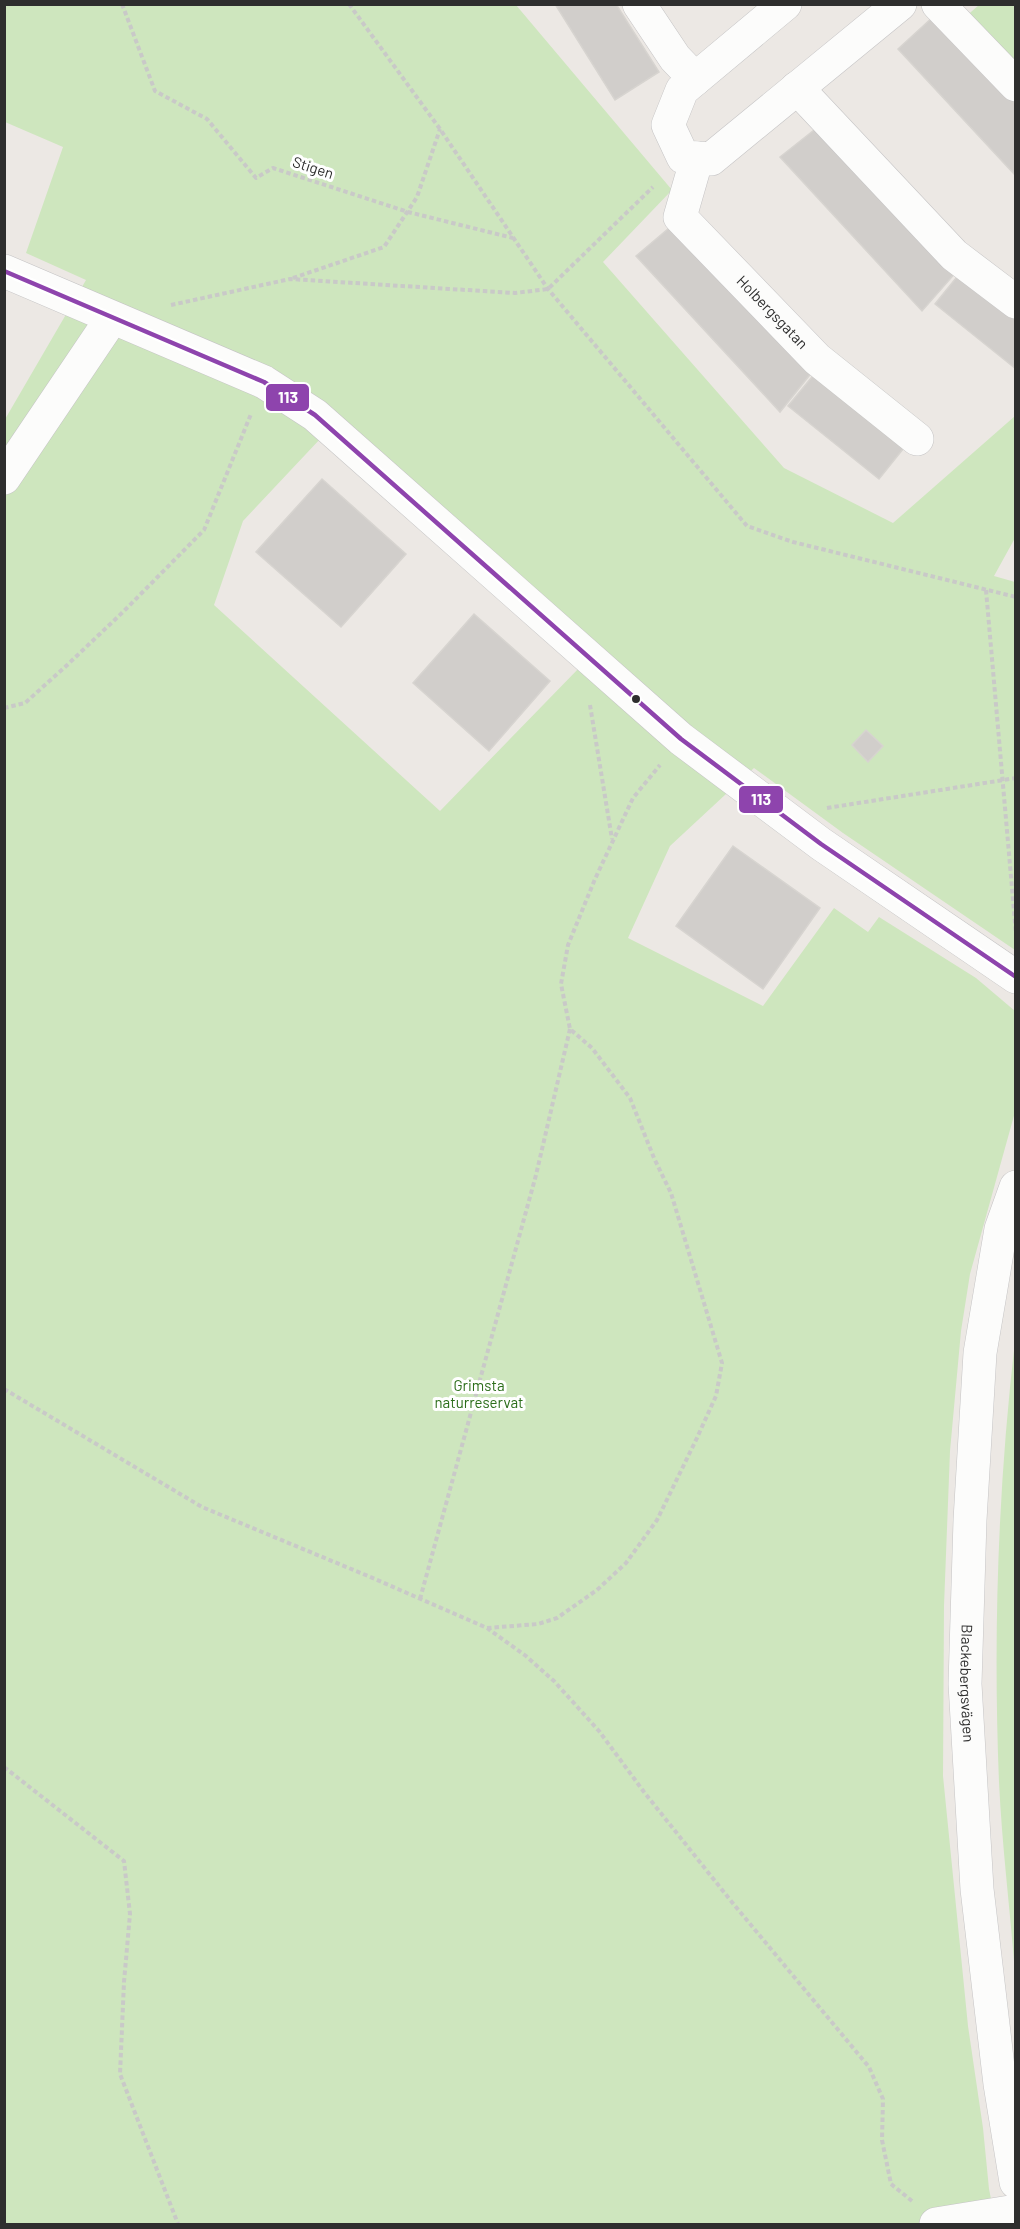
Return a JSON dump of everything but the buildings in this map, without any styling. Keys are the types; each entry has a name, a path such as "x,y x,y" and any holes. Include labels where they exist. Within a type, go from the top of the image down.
{"street":[{"path":"639,4 675,58 695,79"},
{"path":"786,4 682,90 668,125 690,157 711,159 900,4"},
{"path":"938,4 1016,85"},
{"path":"797,88 954,255 1016,302"},
{"name":"Holbergsgatan","path":"690,157 680,217 817,359 917,439"},
{"path":"4,272 264,382 315,415 681,739 821,844 1016,977"},
{"path":"4,478 112,318"},
{"name":"Blackebergsvägen","path":"1016,1187 1001,1229 980,1353 970,1520 965,1684 977,1889 1000,2084 1016,2182"},
{"path":"936,2224 1016,2211"}],"path":[{"name":"Stigen","path":"122,4 155,91 207,119 255,178 273,168 408,212 514,238"},
{"path":"350,4 440,129 548,289 747,526 794,542 1016,597"},
{"path":"168,306 290,279 384,247 417,197 440,129"},
{"path":"290,279 515,293 548,289 690,157"},
{"path":"4,708 25,703 123,612 204,530 264,382"},
{"path":"986,590 1016,934"},
{"path":"581,651 612,841"},
{"path":"420,1599 536,1174 570,1029 561,984 568,945 612,841 633,798 681,739"},
{"path":"782,815 1016,778"},
{"path":"487,1629 538,1624 557,1618 597,1590 626,1563 657,1520 696,1440 716,1396 722,1363 671,1193 630,1098 592,1048 570,1029"},
{"path":"4,1389 202,1507 487,1629 526,1656 554,1681 598,1731 731,1901 869,2067 883,2099 882,2140 891,2184 913,2201"},
{"path":"4,1767 124,1862 130,1914 120,2074 178,2224"}],"green space":[{"name":"Grimsta naturreservat","path":"5,5 516,5 672,190 603,262 784,468 893,523 1015,416 1015,538 994,576 1015,582 1015,950 843,833 754,768 670,846 628,938 763,1006 834,908 868,932 879,917 976,978 1015,1011 1015,1112 970,1274 961,1331 950,1451 944,1606 943,1776 968,2026 983,2128 989,2189 996,2224 5,2224 4,421 86,280 26,253 63,147 5,122","holes":["321,438 580,667 440,811 214,605 243,521"]},
{"path":"979,5 1015,5 1015,69 963,19"},
{"path":"1015,1341 1015,1973 1000,1806 997,1616 1004,1451"}],"transit line":[{"name":"113","path":"4,271 264,382 315,415 681,739 821,844 1016,977"}]}
